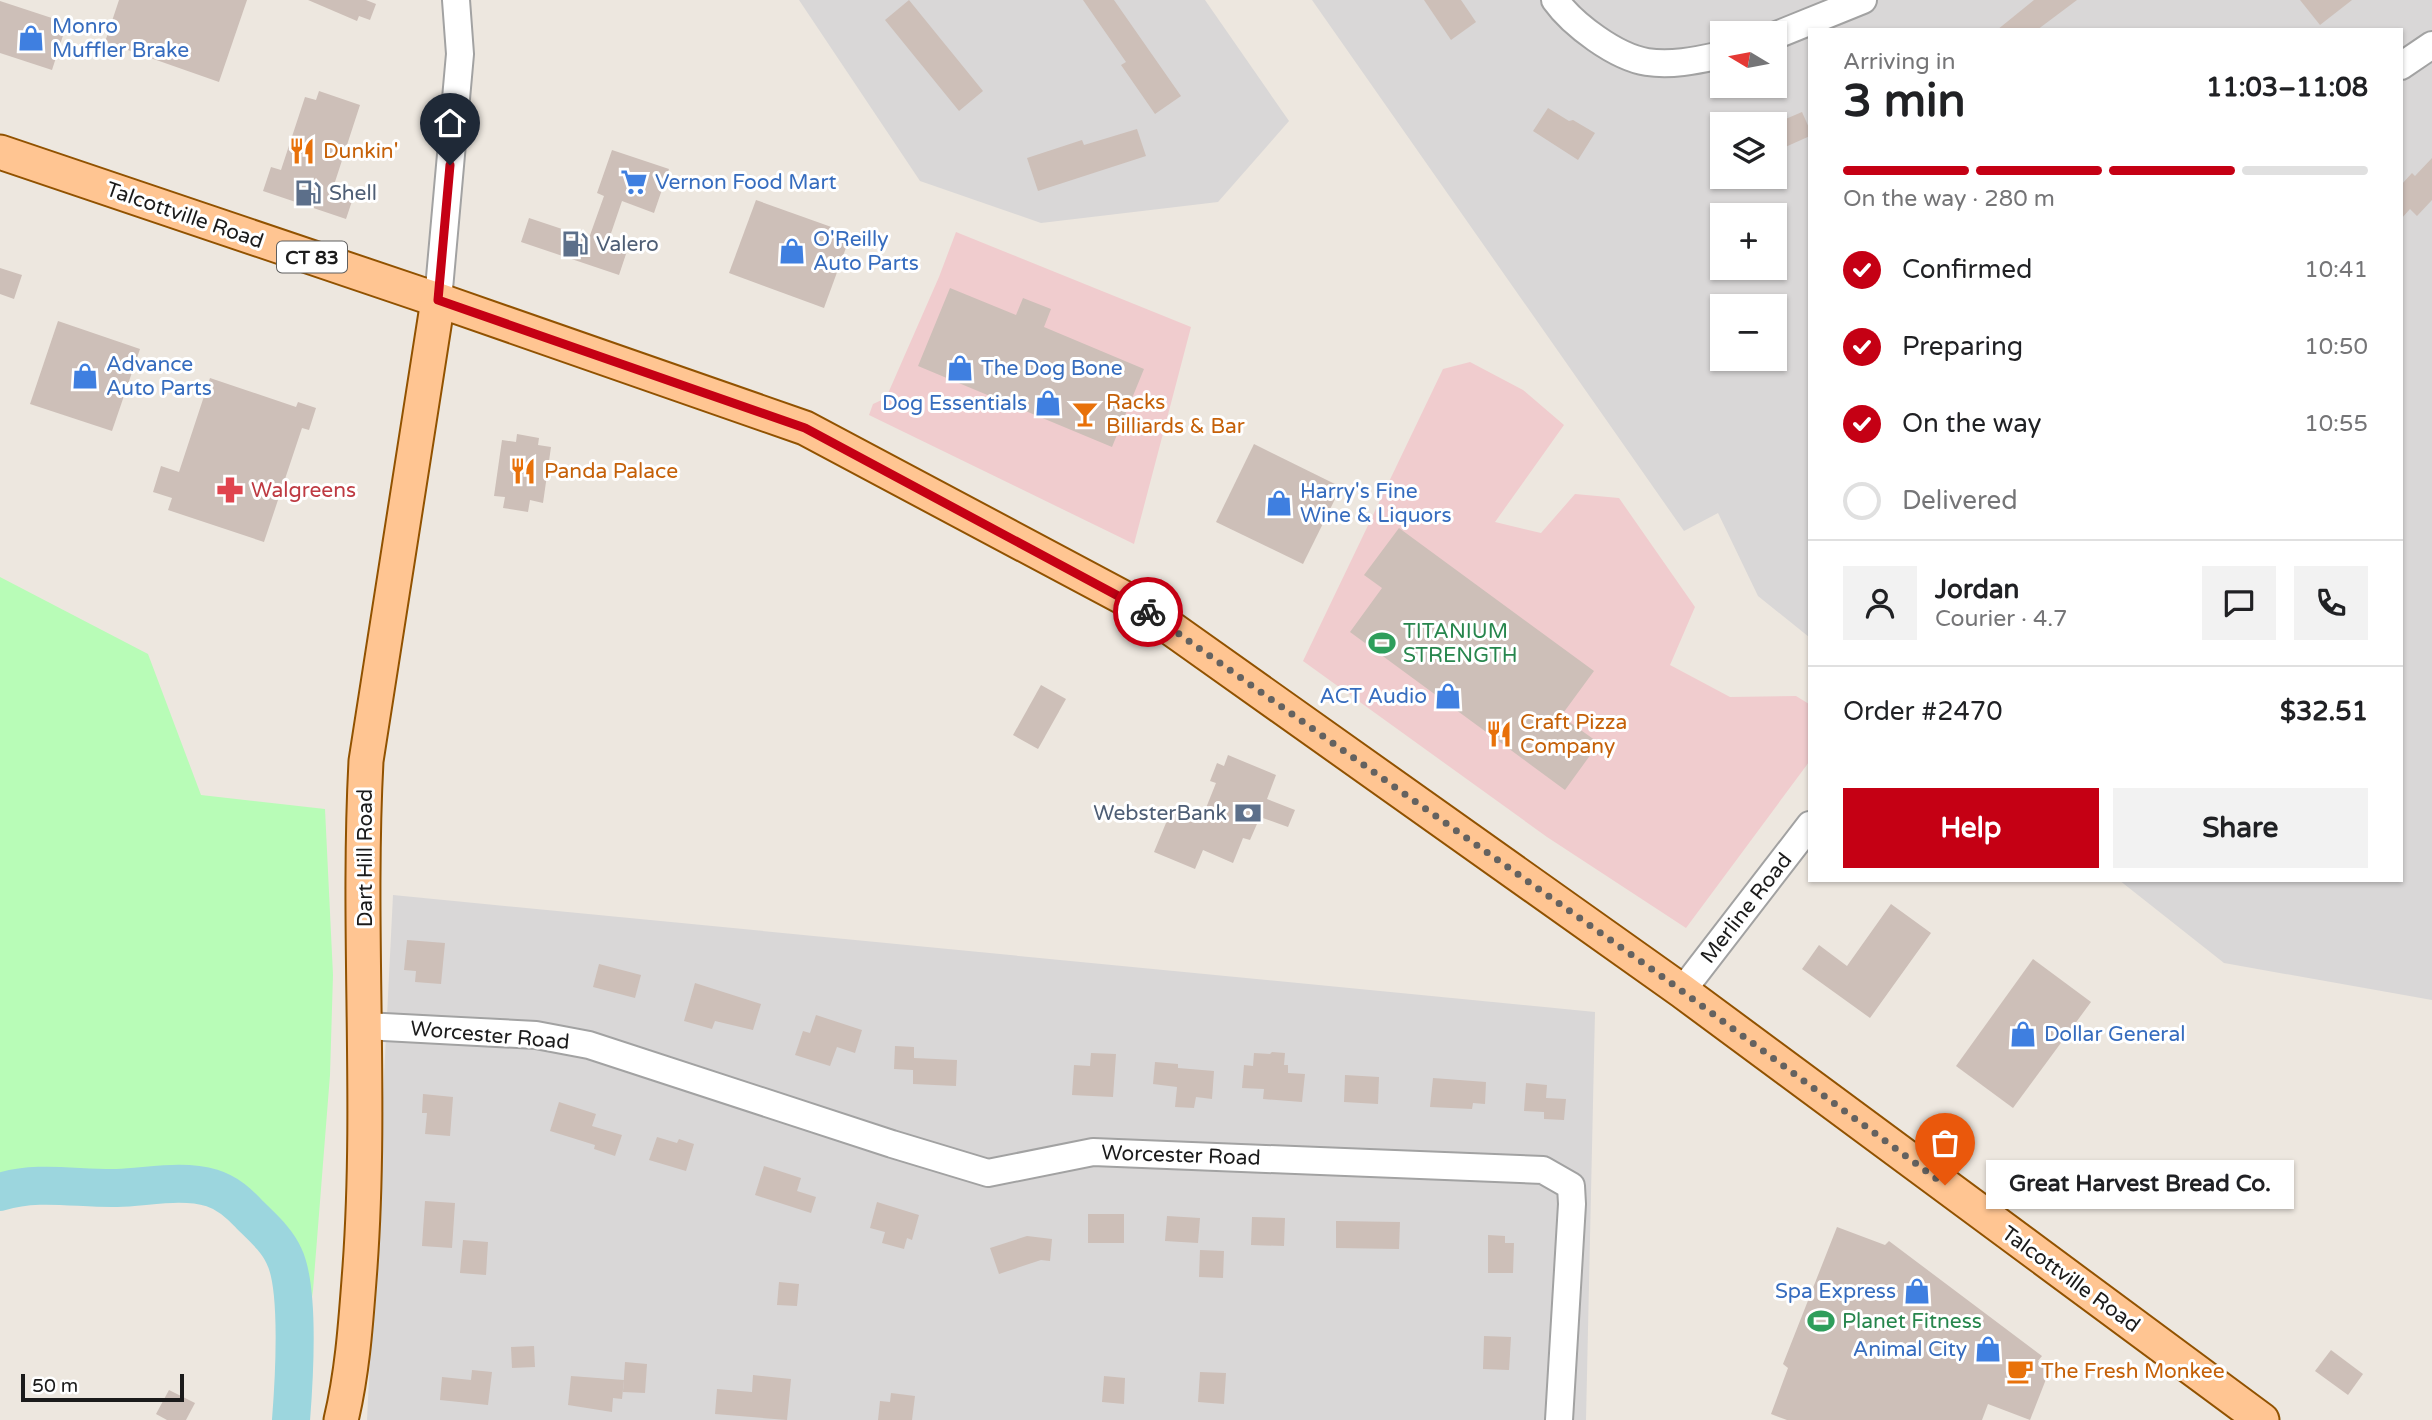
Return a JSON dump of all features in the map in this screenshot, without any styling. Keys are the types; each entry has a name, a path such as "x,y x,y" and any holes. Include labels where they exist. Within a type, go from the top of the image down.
{"main road":[{"name":"Talcottville Road","path":"0,152 805,428 1141,607 1682,991 2262,1420"},
{"name":"Dart Hill Road","path":"341,1420 353,1360 365,1199 363,825 366,761 438,300"}],"street":[{"path":"438,300 460,54 456,0"},
{"path":"1555,0 1565,14 1604,45 1646,62 1688,62 1710,57"},
{"path":"1787,31 1863,0"},
{"path":"2403,65 2432,46"},
{"name":"Merline Road","path":"1682,991 1808,828"},
{"name":"Worcester Road","path":"365,1026 536,1035 589,1045 988,1173 1093,1152 1543,1170 1571,1186 1559,1420"}],"shaded area":[{"path":"799,0 1205,0 1289,121 1218,202 1041,223 920,181"},
{"path":"1312,0 2432,0 2432,1000 2224,963 2122,882 2403,882 2403,28 1808,28 1808,636 1758,596 1718,513 1684,531"},
{"path":"956,232 1191,327 1134,544 869,415 873,404 886,398"},
{"path":"1470,362 1523,390 1564,425 1495,522 1541,533 1575,494 1619,498 1695,607 1670,665 1730,697 1796,696 1808,703 1808,763 1686,928 1547,837 1303,661 1443,369"},
{"path":"393,895 1595,1012 1586,1420 367,1420"}],"green space":[{"path":"0,577 148,654 201,795 325,809 333,975 330,1075 313,1290 298,1400 292,1410 295,1331 289,1270 274,1239 231,1198 214,1189 185,1184 117,1188 29,1186 0,1192"}],"building":[{"path":"119,0 247,0 219,82 105,42"},
{"path":"308,0 366,0 376,4 370,20 359,16 357,21"},
{"path":"909,0 983,91 959,111 885,20"},
{"path":"1083,0 1114,0 1181,96 1155,114 1121,65 1126,62"},
{"path":"1424,0 1461,0 1476,22 1451,40"},
{"path":"2034,0 2077,0 2040,28 1999,28"},
{"path":"2300,0 2352,0 2320,25"},
{"name":"Monro Muffler Brake","path":"0,1 67,23 52,70 0,53"},
{"path":"319,91 360,105 333,188 354,195 346,219 263,191 271,167 281,170 305,97 316,100"},
{"path":"1548,108 1595,133 1578,160 1533,131"},
{"path":"1802,112 1808,126 1808,137 1787,146 1787,118"},
{"path":"1137,129 1146,156 1038,191 1027,158 1082,140 1084,145"},
{"path":"612,150 669,169 654,213 622,201 607,245 627,251 619,275 521,242 529,218 589,238 604,196 597,193"},
{"path":"2432,158 2432,200 2417,216 2410,209 2403,217 2403,183 2412,173 2415,176"},
{"path":"756,200 851,234 824,308 729,273"},
{"path":"0,268 22,275 14,299 0,294"},
{"path":"950,288 1016,315 1023,298 1051,309 1044,327 1144,369 1112,447 918,366"},
{"name":"Advance Auto Parts","path":"58,321 140,349 112,431 30,404"},
{"path":"210,378 296,407 298,402 316,408 309,430 302,428 264,542 168,510 172,498 153,492 161,466 179,472"},
{"name":"Panda Palace","path":"517,434 539,438 538,445 551,447 543,503 530,500 528,512 503,508 505,497 494,496 502,440 516,442"},
{"name":"Harry's Fine Wine & Liquors","path":"1254,444 1341,487 1303,564 1216,522"},
{"path":"1399,528 1594,671 1561,716 1599,743 1565,790 1350,632 1382,588 1364,575"},
{"path":"1041,685 1066,699 1038,749 1013,735"},
{"name":"WebsterBank","path":"1228,755 1276,775 1267,799 1295,810 1288,827 1260,817 1250,840 1243,838 1233,863 1203,850 1195,869 1154,852 1173,806 1202,818 1216,783 1210,781 1217,763 1224,766"},
{"path":"1891,904 1931,933 1870,1018 1802,969 1819,945 1847,966"},
{"path":"407,940 445,943 441,984 415,982 416,971 404,970"},
{"name":"Dollar General","path":"2033,959 2091,1002 2013,1108 1956,1066"},
{"path":"599,964 641,975 635,998 593,987"},
{"path":"695,983 761,1004 753,1030 715,1021 712,1029 684,1021"},
{"path":"816,1015 862,1030 855,1053 837,1047 830,1066 795,1055 803,1031 810,1033"},
{"path":"895,1046 914,1047 914,1058 957,1060 956,1086 913,1084 913,1070 894,1069"},
{"path":"1091,1053 1116,1054 1113,1097 1072,1095 1074,1065 1090,1066"},
{"path":"1254,1053 1285,1053 1284,1065 1288,1065 1288,1073 1305,1074 1302,1102 1263,1099 1264,1089 1242,1088 1244,1065 1253,1066"},
{"path":"1155,1062 1178,1064 1178,1068 1214,1071 1212,1099 1196,1097 1194,1108 1175,1107 1177,1087 1153,1084"},
{"path":"1345,1075 1379,1077 1378,1104 1344,1102"},
{"path":"1433,1078 1486,1082 1485,1104 1473,1103 1472,1109 1430,1107"},
{"path":"1526,1083 1547,1085 1546,1098 1566,1099 1564,1120 1544,1119 1544,1112 1524,1111"},
{"path":"423,1094 453,1097 450,1136 425,1134 427,1113 422,1113"},
{"path":"559,1102 596,1114 592,1126 622,1135 615,1156 594,1149 595,1145 550,1131"},
{"path":"657,1137 677,1143 679,1139 694,1144 686,1171 649,1160"},
{"path":"764,1166 801,1178 797,1191 816,1197 811,1213 755,1195"},
{"path":"425,1201 455,1203 452,1248 422,1246"},
{"path":"877,1202 919,1215 912,1240 907,1238 904,1249 882,1243 885,1232 870,1228"},
{"path":"1088,1214 1124,1214 1124,1243 1088,1243"},
{"path":"1167,1216 1200,1218 1198,1243 1165,1241"},
{"path":"1252,1217 1285,1218 1284,1246 1251,1245"},
{"path":"1336,1221 1400,1222 1399,1249 1336,1248"},
{"path":"1837,1227 1885,1245 1889,1241 2042,1356 2038,1361 2050,1369 2030,1420 1988,1404 1982,1420 1787,1420 1771,1414 1788,1368 1783,1364"},
{"path":"1488,1235 1505,1236 1505,1243 1514,1243 1513,1273 1488,1273"},
{"path":"1027,1236 1052,1239 1050,1261 1041,1260 999,1274 990,1248"},
{"path":"463,1240 488,1242 486,1275 460,1273"},
{"path":"1200,1250 1224,1251 1223,1278 1199,1277"},
{"path":"779,1282 799,1284 797,1306 777,1305"},
{"path":"1484,1336 1511,1337 1509,1370 1483,1369"},
{"path":"534,1346 535,1367 512,1368 511,1347"},
{"path":"2331,1350 2363,1374 2348,1395 2315,1371"},
{"path":"625,1362 647,1364 645,1393 623,1392"},
{"path":"472,1370 492,1372 488,1405 440,1400 442,1377 471,1380"},
{"path":"1200,1372 1226,1373 1224,1404 1198,1402"},
{"path":"753,1375 791,1379 787,1420 715,1414 717,1389 752,1392"},
{"path":"571,1376 624,1380 622,1399 613,1398 612,1412 568,1405"},
{"path":"1104,1376 1125,1378 1124,1404 1102,1402"},
{"path":"169,1390 195,1403 186,1420 167,1420 156,1414"},
{"path":"891,1393 915,1396 912,1420 878,1420 880,1401 890,1402"}],"waterway":[{"path":"0,1192 29,1186 117,1188 189,1184 212,1188 242,1206 274,1239 289,1271 295,1336 291,1420"}],"way so far":[{"path":"1148,612 1667,980 1945,1185"}],"place":[{"name":"Monro Muffler Brake","path":"31,38"},
{"name":"Dunkin'","path":"302,151"},
{"name":"Vernon Food Mart","path":"634,182"},
{"name":"Shell","path":"308,193"},
{"name":"Valero","path":"575,244"},
{"name":"O'Reilly Auto Parts","path":"792,251"},
{"name":"The Dog Bone","path":"960,368"},
{"name":"Advance Auto Parts","path":"85,376"},
{"name":"Dog Essentials","path":"1048,403"},
{"name":"Racks Billiards & Bar","path":"1085,414"},
{"name":"Panda Palace","path":"523,471"},
{"name":"Walgreens","path":"230,490"},
{"name":"Harry's Fine Wine & Liquors","path":"1279,503"},
{"name":"TITANIUM STRENGTH","path":"1382,643"},
{"name":"ACT Audio","path":"1448,696"},
{"name":"Craft Pizza Company","path":"1499,734"},
{"name":"WebsterBank","path":"1248,813"},
{"name":"Dollar General","path":"2023,1034"},
{"name":"Great Harvest Bread Co.","path":"1945,1185"},
{"name":"Spa Express","path":"1917,1291"},
{"name":"Planet Fitness","path":"1821,1321"},
{"name":"Animal City","path":"1988,1349"},
{"name":"The Fresh Monkee","path":"2020,1371"}],"route":[{"path":"450,165 438,300 805,428 1148,612"}]}
